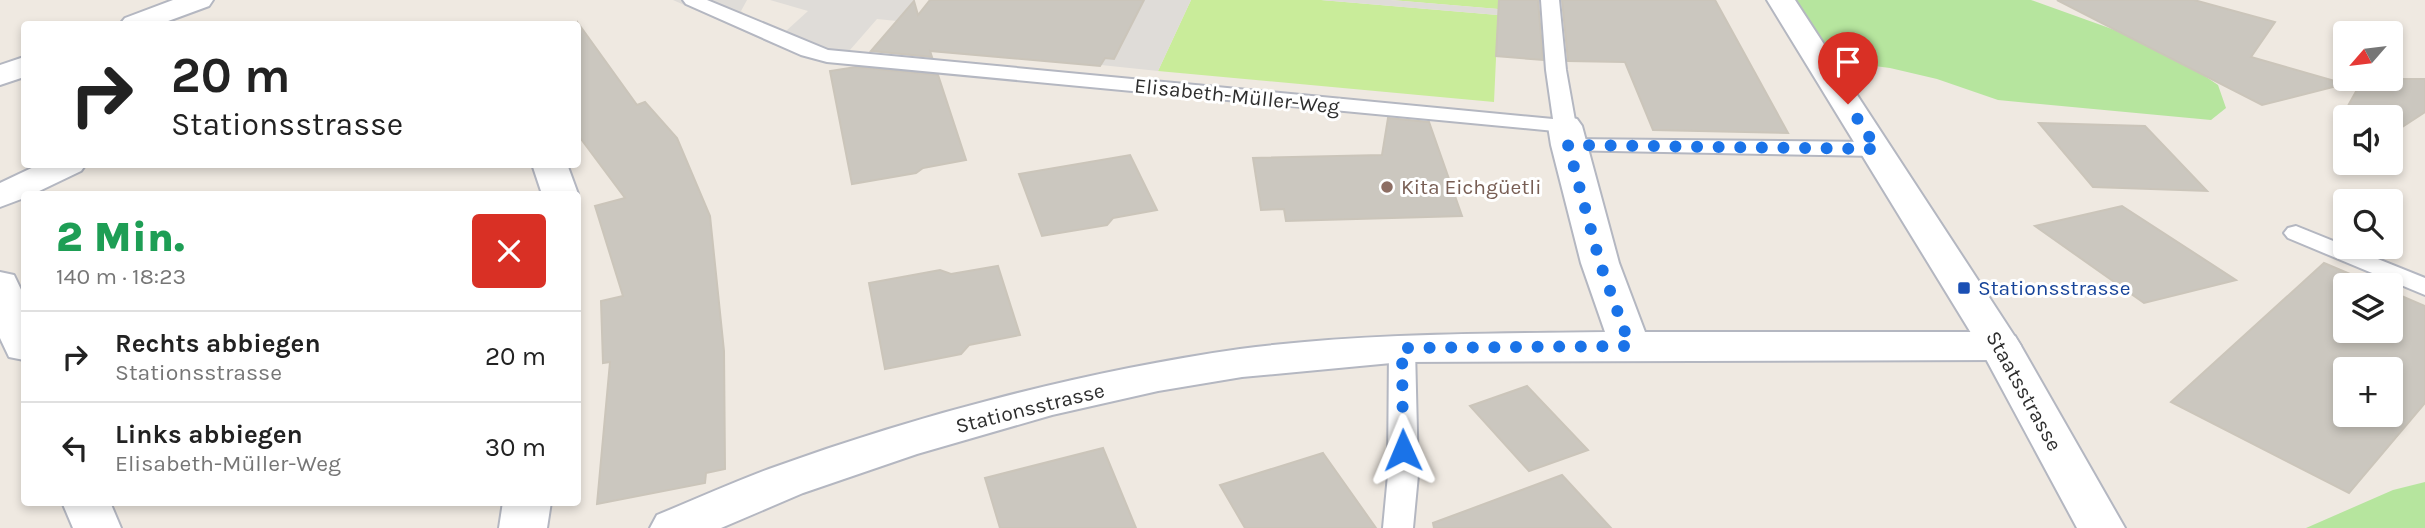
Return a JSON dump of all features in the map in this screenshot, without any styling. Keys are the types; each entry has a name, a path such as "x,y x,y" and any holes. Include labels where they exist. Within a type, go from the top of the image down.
{"street":[{"path":"143,21 200,0"},
{"name":"Staatsstrasse","path":"1781,0 2000,346 2101,528"},
{"path":"0,76 21,67"},
{"path":"1567,136 1600,263 1630,346"},
{"path":"0,197 61,168"},
{"path":"550,168 559,191"},
{"path":"0,284 21,339"},
{"name":"Stationsstrasse","path":"674,528 786,481 855,457 1051,400 1158,377 1242,363 1402,348 2000,346"},
{"path":"88,506 97,528"},
{"path":"523,528 526,506"}],"lane":[{"name":"Elisabeth-Müller-Weg","path":"692,0 808,51 827,56 1567,136"},
{"path":"1550,0 1567,136 1877,149"},
{"path":"2296,233 2425,286"},
{"path":"1398,528 1403,475 1402,348"}],"green space":[{"path":"1191,0 1321,0 1498,15 1494,102 1158,71"},
{"path":"1391,0 1499,0 1498,9"},
{"path":"1781,0 2031,0 2162,47 2218,85 2226,108 2211,120 1998,100 1937,79 1890,68 1819,59"},
{"path":"2425,482 2425,528 2306,528 2393,490"}],"shaded area":[{"path":"673,0 747,0 741,11 746,15 786,31 808,11 770,0 915,0 897,21 877,19 843,58 781,38 774,45"},
{"path":"1144,0 1191,0 1158,71 1101,65 1105,58 1114,58"},
{"path":"1321,0 1391,0 1498,9 1498,15"}],"building":[{"path":"930,0 1144,0 1114,59 1105,58 1100,66 930,51 932,57 871,51 914,1 918,15"},
{"path":"1499,0 1538,0 1543,60 1496,56"},
{"path":"1562,0 1715,0 1788,133 1653,130 1625,62 1568,61"},
{"path":"2057,0 2194,0 2275,22 2251,57 2333,81 2333,87 2262,105"},
{"path":"581,27 637,105 645,102 677,138 710,216 724,351 725,469 706,473 705,483 597,504 610,362 603,363 601,301 623,296 595,206 625,198 581,139"},
{"path":"856,67 938,75 966,160 923,168 916,173 852,184 830,71"},
{"path":"2403,79 2425,79 2425,112 2403,126 2403,105 2348,105 2356,91 2403,91"},
{"path":"1388,118 1429,122 1462,216 1286,221 1284,209 1261,210 1253,158 1382,155"},
{"path":"2039,123 2145,126 2207,191 2093,187"},
{"path":"1130,155 1157,210 1113,218 1107,225 1042,236 1019,174"},
{"path":"2122,206 2236,280 2144,303 2035,226"},
{"path":"2324,263 2348,273 2333,273 2333,343 2403,343 2403,297 2425,306 2425,403 2349,493 2171,402"},
{"path":"998,266 1020,335 969,345 961,354 885,369 869,283 940,270 951,274"},
{"path":"1527,386 1588,450 1529,471 1470,406"},
{"path":"1103,448 1136,528 1000,528 985,478"},
{"path":"1323,453 1376,528 1245,528 1220,485"},
{"path":"1562,475 1611,528 1434,528 1433,523"}],"place":[{"name":"Kita Eichgüetli","path":"1387,187"},
{"name":"Stationsstrasse","path":"1964,288"}],"route":[{"path":"1403,450 1402,348 1630,346 1600,263 1568,145 1688,149 1877,149 1848,104"}]}
